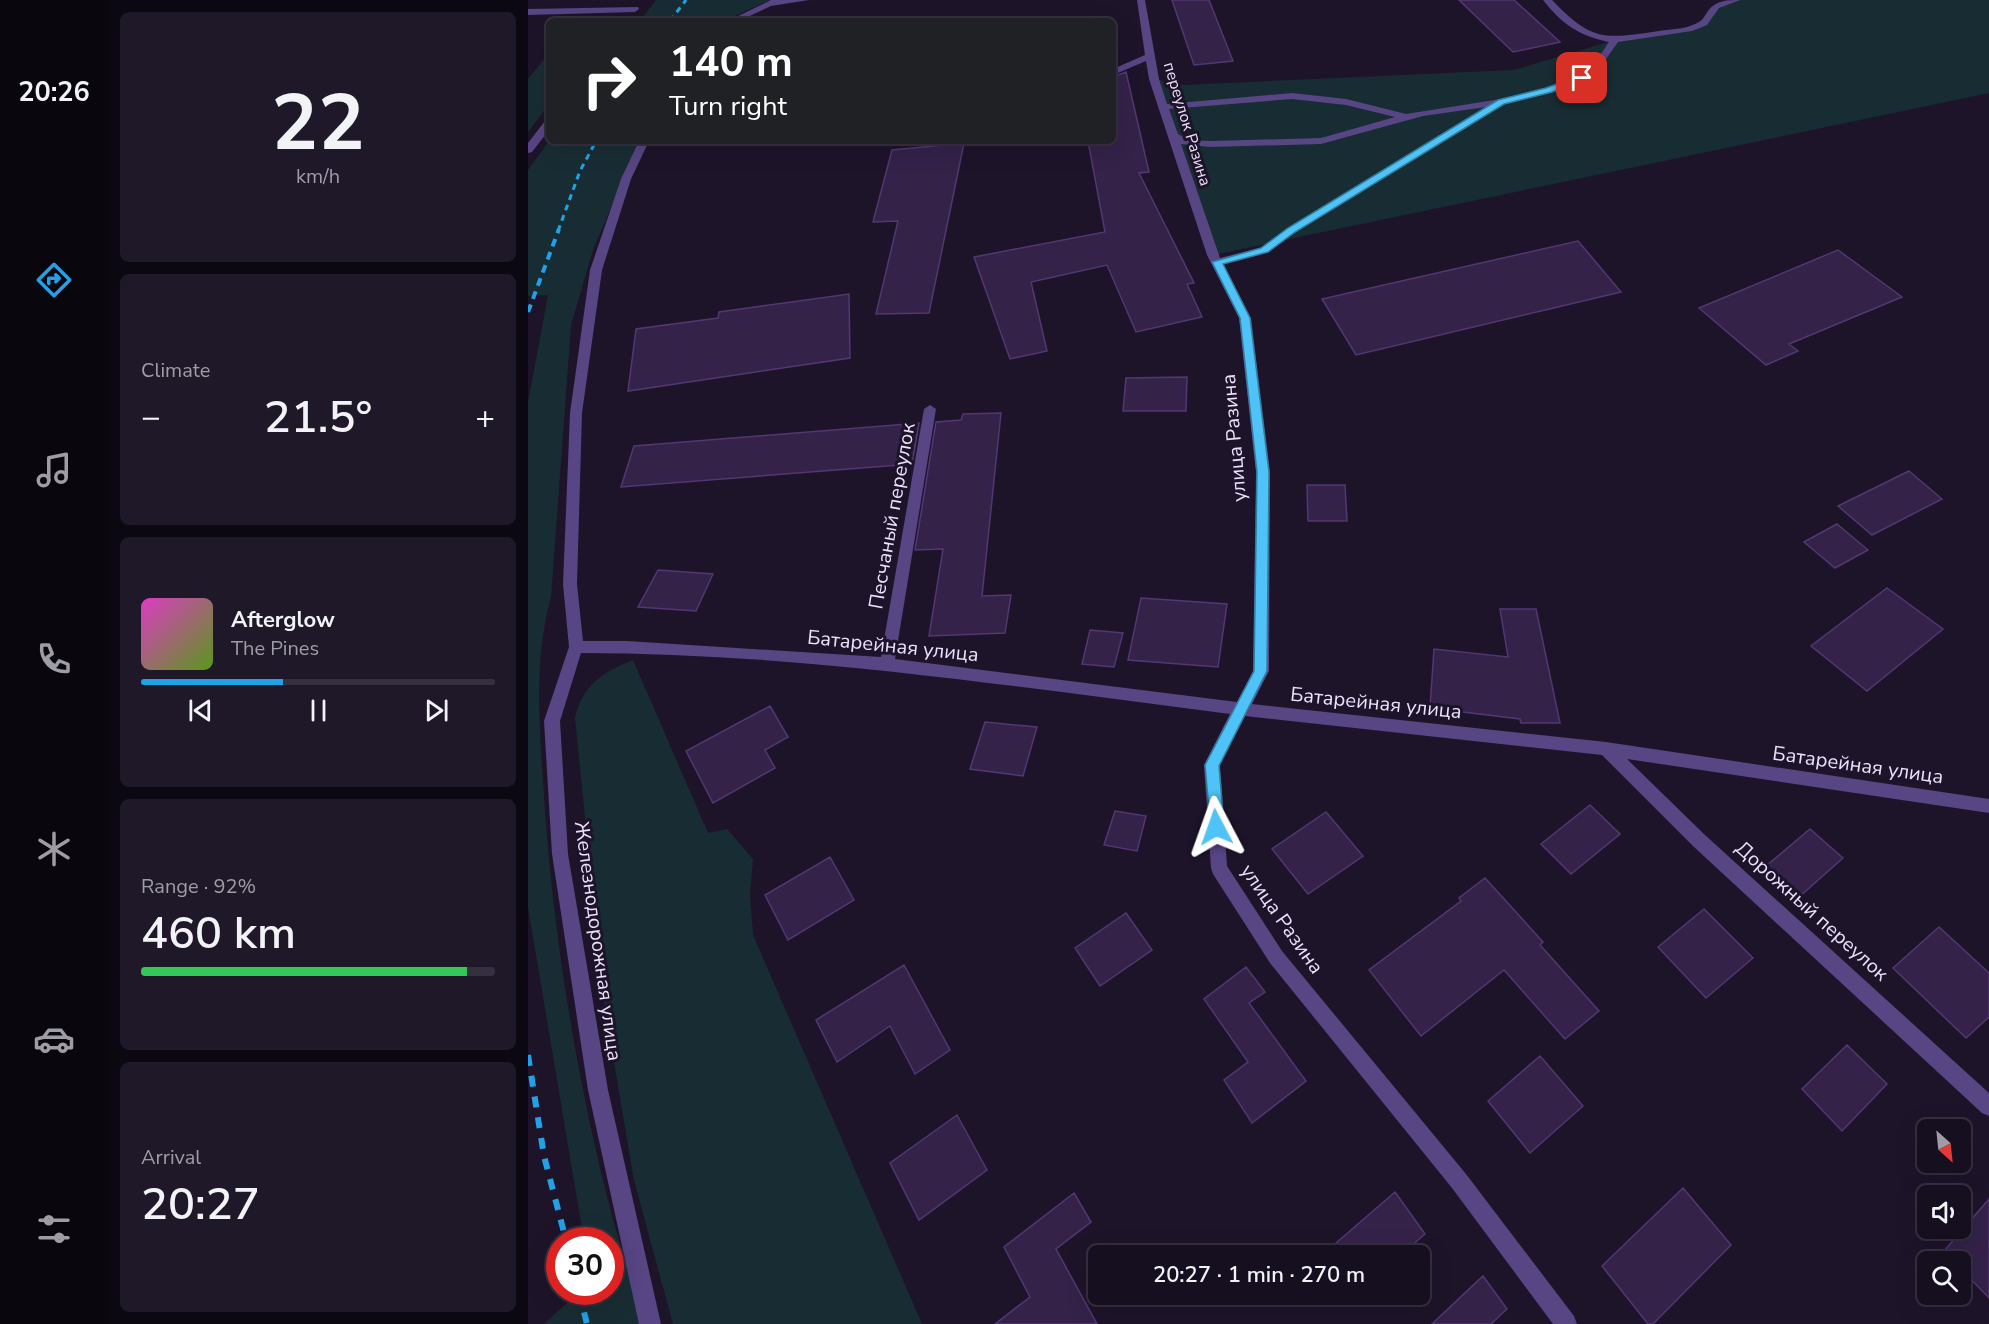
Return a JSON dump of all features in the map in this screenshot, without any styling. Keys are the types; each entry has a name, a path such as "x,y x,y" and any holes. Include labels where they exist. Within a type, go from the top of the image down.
{"street":[{"path":"628,18 642,0"},
{"path":"739,18 775,2 805,0"},
{"name":"переулок Разина","path":"1141,0 1154,79 1215,259"},
{"path":"1547,0 1571,25 1591,35 1615,40 1689,29 1704,22 1716,6 1737,0"},
{"path":"760,18 761,8"},
{"path":"528,12 635,9"},
{"path":"1173,136 1187,143 1210,144 1321,141 1407,117 1501,102 1549,90 1582,78 1601,60 1615,40"},
{"path":"1116,71 1150,56"},
{"path":"1163,107 1292,96 1346,102 1407,117"},
{"path":"1215,259 1264,250 1292,230 1501,102"},
{"path":"528,150 546,127"},
{"name":"Железнодорожная улица","path":"643,144 626,179 596,270 576,413 570,584 576,647 552,721 560,854 598,1090 650,1324"},
{"name":"улица Разина","path":"1215,259 1245,318 1263,472 1261,671 1239,709 1212,765 1219,868 1276,957 1459,1181 1566,1324"},
{"name":"Песчаный переулок","path":"887,664 930,409"},
{"name":"Батарейная улица","path":"576,647 627,647 887,664 1239,709 1606,749 1989,806"},
{"name":"Дорожный переулок","path":"1606,749 1652,796 1920,1039 1989,1106"}],"shaded area":[{"path":"656,0 771,0 730,18 642,18"},
{"path":"1736,0 1989,0 1989,93 1213,255 1154,79 1185,85 1514,70 1615,40 1689,29 1704,22 1716,6"},
{"path":"546,57 546,108 528,132 528,79"},
{"path":"547,144 638,144 593,250 571,325 551,597 542,642 539,689 547,837 559,946 576,1055 615,1227 582,1227 528,907 528,403 548,295 528,296 528,170"},
{"path":"633,660 708,833 727,829 753,859 750,894 753,935 922,1324 673,1324 634,1180 604,1002 575,718 583,696 595,681"},
{"path":"624,1254 647,1324 544,1324 565,1305 624,1305"}],"building":[{"path":"1172,0 1209,0 1233,61 1194,65"},
{"path":"1459,0 1514,0 1560,42 1513,52"},
{"path":"1126,72 1149,172 1139,173 1194,283 1187,284 1202,317 1136,332 1107,265 1031,282 1047,351 1010,359 974,257 1105,232 1089,144 1116,144 1116,76"},
{"path":"964,144 929,313 876,314 898,221 873,222 892,150"},
{"path":"1578,241 1621,292 1356,355 1322,299"},
{"path":"1838,250 1902,297 1789,344 1798,351 1766,365 1699,308"},
{"path":"849,294 850,358 628,391 636,329 718,318 719,312"},
{"path":"1187,377 1186,411 1123,411 1126,378"},
{"path":"1001,413 982,596 1011,595 1005,633 929,636 943,549 915,550 936,422 961,420 963,414"},
{"path":"919,423 912,464 621,487 634,446"},
{"path":"1909,471 1942,499 1872,535 1838,506"},
{"path":"1307,485 1345,485 1347,521 1308,521"},
{"path":"1837,524 1868,550 1835,568 1804,542"},
{"path":"658,570 713,574 696,611 638,607"},
{"path":"1887,588 1943,629 1867,691 1811,646"},
{"path":"1141,598 1227,604 1218,667 1128,660"},
{"path":"1500,609 1536,609 1560,723 1521,723 1520,719 1430,708 1434,649 1508,657"},
{"path":"1090,630 1123,633 1114,667 1082,664"},
{"path":"770,706 788,737 765,750 775,768 713,803 686,751"},
{"path":"985,722 1037,727 1023,776 970,769"},
{"path":"1590,805 1620,834 1571,874 1541,844"},
{"path":"1115,811 1146,816 1137,851 1104,845"},
{"path":"1326,812 1363,856 1308,894 1272,849"},
{"path":"1810,829 1843,858 1799,897 1766,866"},
{"path":"830,857 854,900 788,940 765,895"},
{"path":"1485,878 1543,942 1540,945 1599,1011 1565,1039 1504,970 1421,1036 1369,970 1461,901 1459,898"},
{"path":"1704,909 1753,958 1706,998 1658,947"},
{"path":"1126,913 1152,950 1100,986 1075,948"},
{"path":"1939,927 1989,973 1989,1017 1966,1038 1893,968"},
{"path":"904,965 950,1050 915,1074 890,1026 837,1062 816,1020"},
{"path":"1246,967 1265,992 1249,1003 1306,1081 1252,1123 1224,1080 1248,1062 1204,999"},
{"path":"1847,1045 1887,1084 1842,1131 1802,1089"},
{"path":"1540,1056 1583,1106 1530,1153 1488,1101"},
{"path":"957,1115 987,1170 919,1220 890,1163"},
{"path":"1683,1188 1731,1245 1653,1324 1648,1324 1602,1266"},
{"path":"1395,1192 1425,1234 1412,1245 1334,1245"},
{"path":"1074,1193 1091,1222 1056,1249 1097,1324 995,1324 1030,1297 1004,1247"},
{"path":"1989,1199 1989,1298 1971,1279 1971,1251 1944,1251 1954,1239 1971,1239 1971,1220"},
{"path":"1483,1276 1507,1309 1491,1324 1432,1324"}],"railway":[{"path":"672,18 686,0"},
{"path":"558,231 580,171 594,144"},
{"path":"528,312 559,229"},
{"path":"528,1055 544,1156 563,1227"},
{"path":"582,1305 587,1324"}],"route":[{"path":"1216,827 1212,765 1239,709 1261,671 1263,472 1245,318 1217,262 1264,250 1292,230 1501,102 1549,90 1582,78"}]}
